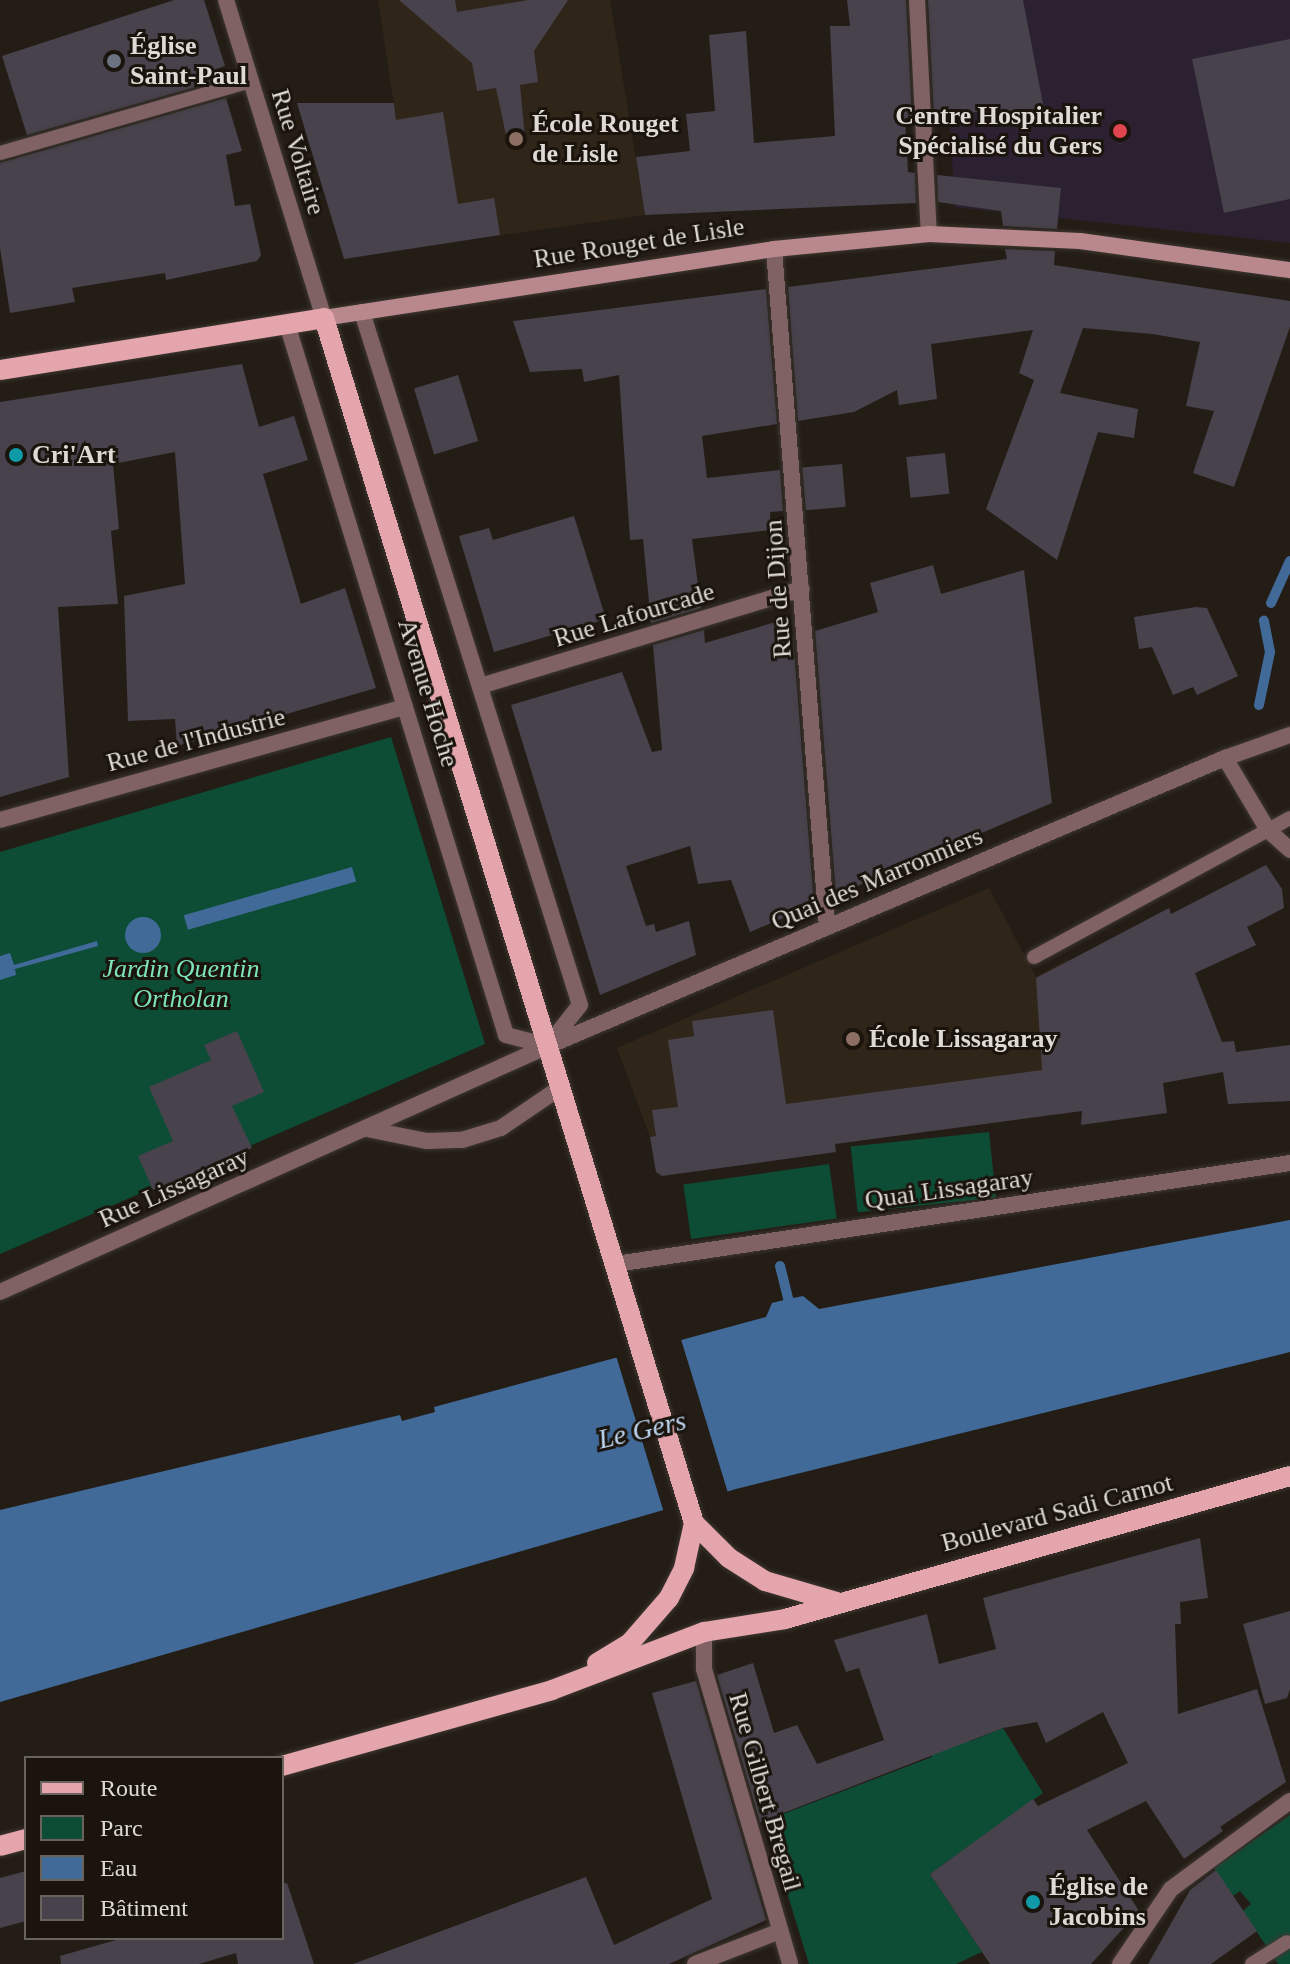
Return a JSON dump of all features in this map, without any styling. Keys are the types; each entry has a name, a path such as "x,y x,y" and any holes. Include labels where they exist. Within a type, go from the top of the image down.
{"main road":[{"name":"Rue Rouget de Lisle","path":"0,367 774,249 929,234 1080,241 1290,270"},
{"name":"Avenue Hoche","path":"324,318 694,1523"},
{"name":"Boulevard Sadi Carnot","path":"284,1765 552,1690 704,1632 785,1619 1290,1476"},
{"name":"Boulevard Sadi Carnot","path":"552,1690 629,1644 669,1598 684,1568 694,1523 754,1575 784,1589 837,1602"},
{"path":"0,1846 24,1840"}],"street":[{"name":"Rue Voltaire","path":"226,0 324,318"},
{"path":"917,0 929,234"},
{"name":"Rue de Dijon","path":"774,249 827,927"},
{"name":"Avenue Hoche","path":"287,324 506,1035 548,1046 580,1005 362,312"},
{"name":"Rue Lafourcade","path":"480,686 802,589"},
{"name":"Rue de l'Industrie","path":"0,820 405,707"},
{"name":"Quai des Marronniers","path":"548,1046 1225,758 1290,735"},
{"path":"1225,758 1268,830 1290,850"},
{"name":"Rue Lissagaray","path":"0,1292 548,1046"},
{"path":"367,1129 426,1141 462,1140 501,1128 561,1087"},
{"name":"Quai Lissagaray","path":"618,1271 1290,1163"},
{"name":"Rue Gilbert Bregail","path":"704,1632 704,1669 790,1964"},
{"path":"1120,1964 1171,1889 1290,1801"},
{"path":"695,1964 780,1931"}],"lane":[{"path":"0,153 251,81"},
{"path":"1034,957 1290,818"},
{"path":"1252,1964 1287,1942"}],"shaded area":[{"name":"École Rouget de Lisle","path":"378,0 610,0 645,215 416,247"},
{"name":"Centre Hospitalier Spécialisé du Gers","path":"942,0 1290,0 1290,243 955,207"},
{"name":"École Lissagaray","path":"989,888 1036,977 1068,959 1075,1021 1066,1113 835,1144 662,1176 656,1172 650,1137 617,1048"}],"green space":[{"name":"Jardin Quentin Ortholan","path":"391,737 485,1044 0,1254 0,852"},
{"path":"989,1132 996,1198 858,1212 851,1147"},
{"path":"829,1164 837,1218 691,1239 683,1184"},
{"path":"958,1705 971,1741 1003,1728 1043,1793 930,1874 982,1952 956,1964 809,1964 765,1821 932,1757 925,1736"},
{"path":"1290,1815 1290,1964 1278,1964 1243,1911 1251,1904 1240,1891 1233,1896 1214,1868"}],"water":[{"path":"352,867 356,881 188,930 184,915"},
{"path":"143,917 156,922 161,935 156,948 143,953 130,948 125,935 130,922"},
{"path":"97,941 98,946 15,969 16,975 0,980 0,956 10,953 14,965"},
{"name":"Le Gers","path":"1290,1220 1290,1352 736,1489 0,1702 0,1510 400,1415 402,1421 435,1412 434,1407 766,1317 772,1303 788,1299 803,1296 819,1309"}],"pier":[{"path":"680,1336 729,1495 664,1514 616,1356"}],"building":[{"name":"Église Saint-Paul","path":"174,0 204,0 225,66 216,69 220,80 27,135 2,56"},
{"path":"399,0 455,0 457,12 528,0 568,0 534,51 538,82 520,85 525,138 507,140 496,88 477,91 472,63"},
{"path":"847,0 906,0 912,118 905,118 908,172 915,173 916,203 645,215 636,157 690,151 686,114 715,111 709,35 746,31 754,143 835,136 830,26 850,26"},
{"path":"928,0 1023,0 1044,109 1009,118 1007,109 934,116"},
{"path":"1290,39 1290,199 1224,213 1192,59"},
{"path":"226,98 242,151 226,155 235,206 250,204 261,255 257,261 166,280 165,273 72,288 75,302 10,313 0,248 0,163"},
{"path":"297,103 394,103 396,120 443,112 458,204 494,198 500,235 344,259"},
{"path":"937,175 1061,188 1057,229 1003,226 1001,211 938,202"},
{"path":"1005,249 1055,251 1054,265 1290,301 1290,327 1234,487 1193,473 1214,411 1186,406 1200,342 1152,334 1083,328 1060,393 1138,409 1134,438 1098,432 1057,560 986,509 1034,380 1019,373 1033,330 931,344 937,399 899,405 897,390 854,412 798,421 788,287 1007,259"},
{"path":"766,289 777,424 702,436 707,478 780,470 783,511 770,512 771,530 692,539 701,608 651,623 643,539 630,540 619,375 584,382 582,369 530,372 513,321"},
{"path":"242,364 259,427 294,416 308,460 263,474 301,604 345,588 376,688 177,746 175,719 128,721 124,596 185,584 175,452 113,464 119,529 111,531 118,604 58,607 69,777 0,797 0,402"},
{"path":"458,375 478,441 434,454 414,388"},
{"path":"945,453 949,494 910,498 906,457"},
{"path":"842,464 846,507 806,510 802,467"},
{"path":"574,516 606,619 494,652 459,536 489,528 493,540"},
{"path":"933,565 941,594 1024,570 1052,803 836,895 815,631 878,612 870,583"},
{"path":"1207,608 1238,676 1197,695 1193,687 1173,695 1152,647 1139,649 1134,617"},
{"path":"779,621 781,641 793,637 814,905 750,932 731,880 698,884 690,846 626,866 646,926 654,924 656,932 689,921 696,955 600,995 511,705 622,672 652,752 662,750 653,645 704,630 705,643"},
{"path":"1266,865 1282,889 1284,908 1247,927 1256,945 1195,973 1222,1042 1234,1041 1236,1052 1290,1045 1290,1101 1228,1104 1223,1072 1163,1083 1167,1113 1081,1125 1082,1111 835,1144 836,1152 662,1176 656,1172 650,1137 656,1136 652,1110 678,1107 668,1040 694,1036 692,1021 773,1010 786,1104 1042,1070 1036,978 1169,908 1171,914"},
{"path":"237,1031 264,1092 232,1106 252,1148 153,1190 138,1156 173,1141 149,1087 211,1060 204,1045"},
{"path":"1200,1538 1208,1598 1180,1602 1181,1624 1175,1624 1178,1714 1257,1689 1286,1782 1220,1827 1223,1831 1184,1859 1146,1801 1087,1830 1139,1911 1091,1964 990,1964 930,1874 1033,1799 1038,1806 1128,1763 1103,1712 1046,1743 1037,1722 1003,1728 760,1822 717,1675 753,1663 774,1733 797,1725 817,1764 884,1740 859,1668 846,1672 834,1640 927,1614 939,1664 996,1649 983,1598"},
{"path":"1290,1611 1290,1689 1287,1698 1265,1704 1243,1624"},
{"path":"696,1681 766,1920 669,1964 353,1964 586,1877 614,1945 712,1899 652,1693"},
{"path":"1216,1870 1257,1931 1211,1964 1148,1964 1190,1890"},
{"path":"24,1872 24,1922 0,1928 0,1878"},
{"path":"287,1883 314,1964 238,1964 236,1953 199,1964 61,1964 60,1956 116,1940 284,1940 284,1884"}],"waterway":[{"path":"1271,603 1290,561"},
{"path":"1259,705 1270,652 1264,621"},
{"path":"780,1266 791,1310"}],"place":[{"name":"Église Saint-Paul","path":"114,61"},
{"name":"Centre Hospitalier Spécialisé du Gers","path":"1120,131"},
{"name":"École Rouget de Lisle","path":"516,139"},
{"name":"Cri'Art","path":"16,455"},
{"name":"École Lissagaray","path":"853,1039"},
{"name":"Église de Jacobins","path":"1033,1902"}]}
